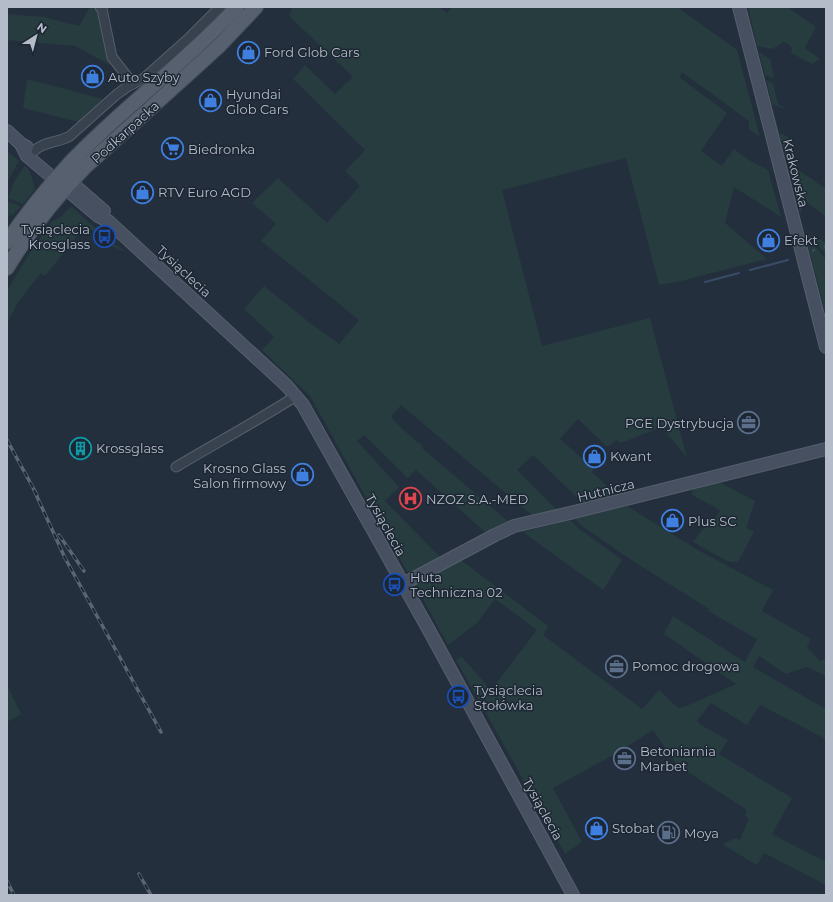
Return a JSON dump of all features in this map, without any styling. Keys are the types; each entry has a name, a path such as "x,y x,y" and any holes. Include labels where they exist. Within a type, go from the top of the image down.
{"main road":[{"name":"Podkarpacka","path":"7,242 63,181 102,132 186,56 237,7"},
{"name":"Podkarpacka","path":"7,268 63,181 86,166 216,49 256,7"}],"street":[{"path":"100,7 102,9 112,57 133,84"},
{"path":"34,151 43,144 63,140 70,136 116,94 144,78 190,37 220,7"},
{"name":"Krakowska","path":"738,7 758,76 826,347"},
{"path":"7,131 21,144 34,151 63,181"},
{"path":"21,144 27,156 63,181"},
{"name":"Tysiąclecia","path":"63,181 105,212 108,221 287,386 309,414 574,895"},
{"path":"176,467 227,437 242,430 296,396"},
{"name":"Hutnicza","path":"403,584 514,526 826,449"}],"green space":[{"path":"90,7 96,7 99,10 110,65 75,46 7,40 7,14 44,17 79,26"},
{"path":"292,7 439,7 447,13 452,7 677,7 737,50 760,137 749,129 749,121 682,72 679,77 727,113 701,151 722,166 734,149 749,160 768,170 781,217 734,187 725,223 767,259 677,282 659,285 626,158 502,190 542,346 650,318 687,458 662,427 621,443 617,440 607,447 578,419 560,439 594,469 592,472 616,495 584,504 533,455 517,470 558,511 534,517 401,405 391,417 423,446 422,448 510,523 487,534 416,470 408,478 364,435 357,441 399,487 385,501 442,559 409,575 310,396 262,350 274,337 244,309 264,286 339,344 359,320 261,241 276,224 252,203 278,178 327,223 360,186 345,171 365,150 293,79 305,65 335,94 353,77 289,16"},
{"path":"748,7 787,7 816,27 805,48 820,59 812,64 791,53 792,48 786,42 783,42 771,49 757,46"},
{"path":"759,52 770,59 773,78 765,75"},
{"path":"27,79 103,99 79,122 23,108"},
{"path":"766,80 773,83 778,104 784,108 772,104"},
{"path":"779,134 783,134 789,138 789,160 786,160"},
{"path":"7,151 19,161 7,182"},
{"path":"25,165 30,173 35,189 23,204 8,198 14,182"},
{"path":"788,167 803,173 826,189 826,216 804,201 800,213"},
{"path":"7,201 21,206 12,216 11,214 7,218"},
{"path":"72,207 102,234 101,236 105,240 107,238 127,252 108,245 86,225 45,276 41,273 18,302 7,324 7,291 29,254 51,222 62,216"},
{"path":"805,234 809,234 816,247 826,260 826,315"},
{"path":"811,234 826,243 826,255 812,238"},
{"path":"719,482 755,501 746,528 754,532 738,562 727,561 693,542 707,524 711,526 720,510 692,495 692,490"},
{"path":"627,506 698,550 773,590 762,611 811,639 807,647 820,661 826,658 826,676 807,667 786,674 759,656 753,667 826,709 826,739 760,705 747,725 711,703 697,721 701,725 728,740 719,754 792,798 772,834 826,862 826,885 764,853 757,865 722,844 736,838 740,840 749,818 745,816 747,810 677,765 653,730 617,753 553,788 582,842 565,854 456,660 462,657 491,690 537,630 495,599 477,623 448,645 416,586 417,584 461,560 548,626 543,635 642,709 659,690 678,708 684,707 736,684 664,634 673,616 745,662 757,639 708,611 709,609 633,561 582,526 575,519"},
{"path":"570,520 577,527 622,560 603,590 523,532"},
{"path":"7,685 21,714 7,722"}],"waterway":[{"path":"750,270 788,260"},
{"path":"705,282 739,273"}],"railway":[{"path":"7,440 37,495"},
{"path":"34,490 65,558 161,732"},
{"path":"59,535 84,571"},
{"path":"139,874 151,895"},
{"path":"7,881 14,895"}],"place":[{"name":"Ford Glob Cars","path":"249,52"},
{"name":"Auto Szyby","path":"93,77"},
{"name":"Hyundai Glob Cars","path":"211,101"},
{"name":"Biedronka","path":"173,149"},
{"name":"RTV Euro AGD","path":"143,192"},
{"name":"Tysiąclecia Krosglass","path":"105,236"},
{"name":"Efekt","path":"768,240"},
{"name":"PGE Dystrybucja","path":"749,423"},
{"name":"Krossglass","path":"80,448"},
{"name":"Kwant","path":"594,456"},
{"name":"Krosno Glass Salon firmowy","path":"302,475"},
{"name":"NZOZ S.A.-MED","path":"411,499"},
{"name":"Plus SC","path":"673,521"},
{"name":"Huta Techniczna 02","path":"394,584"},
{"name":"Pomoc drogowa","path":"616,666"},
{"name":"Tysiąclecia Stołówka","path":"459,697"},
{"name":"Betoniarnia Marbet","path":"625,758"},
{"name":"Stobat","path":"596,828"},
{"name":"Moya","path":"669,833"}]}
